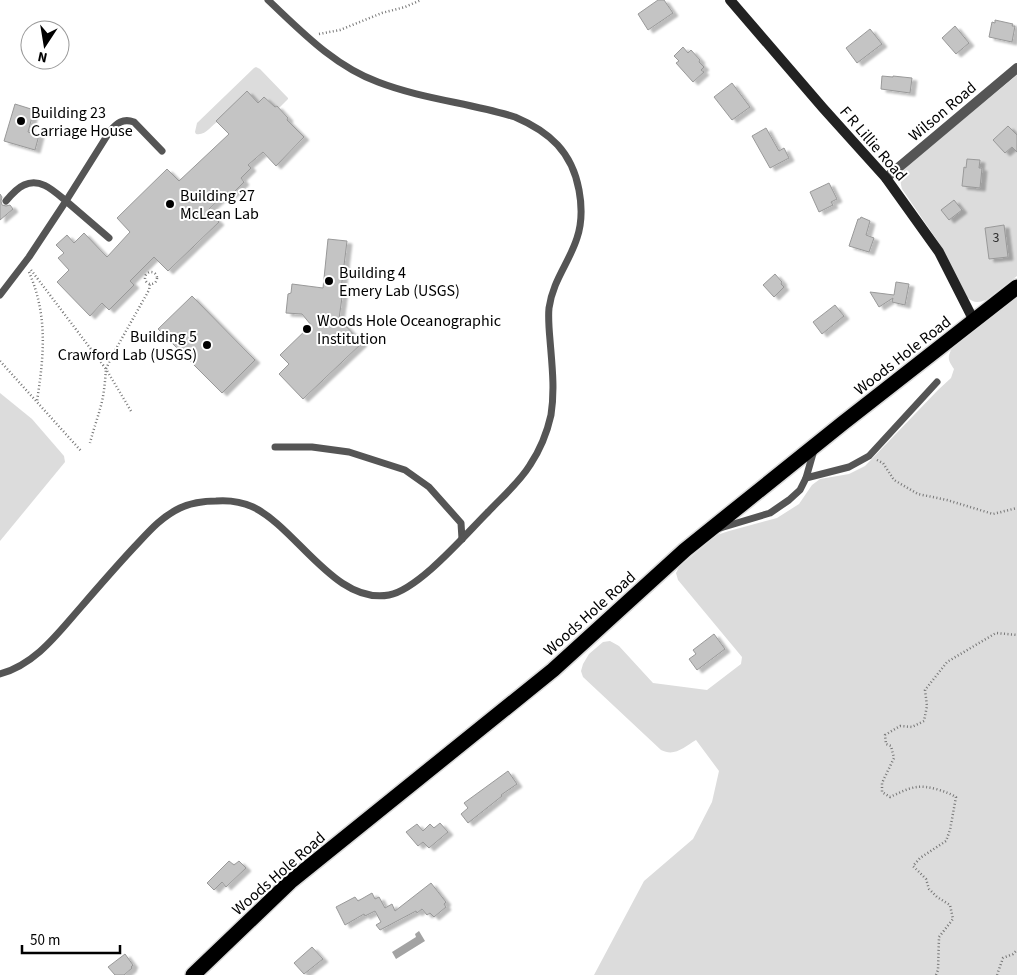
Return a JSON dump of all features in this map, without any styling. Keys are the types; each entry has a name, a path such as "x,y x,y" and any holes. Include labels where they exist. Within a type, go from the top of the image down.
{"highway":[{"name":"Woods Hole Road","path":"193,975 290,882 558,665 707,532 1017,287"}],"street":[{"name":"F R Lillie Road","path":"730,0 886,178 939,252 974,321"},
{"name":"Wilson Road","path":"886,178 1017,68"}],"lane":[{"path":"0,674 22,666 44,649 156,524 169,514 190,504 221,500 238,502 252,507 279,526 338,581 359,592 378,595 397,593 411,585 437,564 523,475 537,453 548,427 553,394 549,309 556,282 574,246 581,223 581,201 576,175 569,159 545,133 526,122 506,114 419,95 376,82 363,76 336,60 268,0"},
{"path":"0,295 25,262 116,124 129,120 134,122 162,151"},
{"path":"6,201 18,188 25,184 34,182 45,184 109,238"},
{"path":"806,478 849,467 869,456 937,382"},
{"path":"275,446 312,446 349,452 405,470 429,487 461,523 462,539"},
{"path":"707,532 770,513 789,500 800,490 806,478 816,446"}],"path":[{"path":"307,36 340,30 421,0"},
{"path":"25,262 106,369 132,411"},
{"path":"25,262 35,286 43,328 43,362 37,400"},
{"path":"153,272 157,275 157,280 154,284 150,284 146,282 145,278 148,273 153,272"},
{"path":"90,443 100,409 106,369 149,290 150,284"},
{"path":"0,361 82,452"},
{"path":"869,456 883,463 894,480 918,494 947,500 994,514 1017,508"},
{"path":"936,975 938,970 939,937 953,919 950,905 937,897 929,889 926,878 913,866 920,858 946,841 956,797 947,792 919,786 890,797 882,792 882,783 894,758 891,746 886,744 885,735 900,726 912,728 924,721 927,706 925,690 948,662 996,632 1017,635"},
{"path":"997,975 1003,958 1017,950"}],"shaded area":[{"path":"256,67 288,99 279,108 275,107 264,97 248,108 219,121 206,132 196,134 197,123"},
{"path":"1017,75 1017,276 986,300 976,302 967,297 939,243 902,189 901,176 908,165"},
{"path":"1017,298 1017,975 594,975 644,881 693,839 712,802 719,771 696,740 675,752 661,750 583,677 581,671 589,654 603,642 610,641 619,646 653,683 707,690 741,664 742,657 678,580 676,573 679,567 717,535 777,518 799,504 812,485 820,479 849,474 865,466 951,378 954,369 949,361 949,357 952,348"},
{"path":"0,393 32,419 64,456 65,462 0,541"},
{"path":"419,931 425,941 396,959 392,952 416,937 415,934"}],"building":[{"path":"658,0 664,0 673,13 648,30 638,14"},
{"path":"995,20 1015,26 1012,42 989,37 992,22 995,23"},
{"path":"955,26 969,43 956,54 942,38"},
{"path":"870,29 882,44 857,63 846,48"},
{"path":"683,47 688,53 691,50 704,67 701,70 704,72 693,82 676,63 679,61 674,56"},
{"path":"882,76 912,78 910,93 881,89"},
{"path":"732,83 750,107 732,120 714,97"},
{"name":"Building 27 McLean Lab","path":"247,91 258,103 264,97 275,107 277,106 288,118 287,120 304,137 276,166 263,152 248,165 251,168 241,178 244,182 231,195 227,192 207,211 219,222 168,271 154,257 130,281 134,285 109,310 102,303 90,316 57,282 69,270 58,258 64,253 56,245 67,235 74,243 84,233 107,257 130,232 117,218 167,169 179,181 229,134 216,121"},
{"name":"Building 23 Carriage House","path":"15,104 34,110 28,132 39,135 35,150 4,141"},
{"path":"1008,126 1017,135 1017,152 1012,147 1005,153 993,140"},
{"path":"766,128 779,151 784,148 789,158 770,168 752,136"},
{"path":"967,159 980,160 979,168 982,168 980,188 962,186"},
{"path":"829,183 837,199 831,202 833,205 819,212 810,192"},
{"path":"0,194 2,205 10,205 13,209 0,220"},
{"path":"954,200 962,210 949,220 941,210"},
{"path":"861,217 870,221 866,235 874,238 869,252 849,246 858,219"},
{"path":"1004,225 1008,257 989,259 985,228"},
{"path":"328,239 347,241 339,319 362,343 303,399 279,374 289,364 280,355 311,325 302,314 286,313 288,294 291,293 292,284 323,288"},
{"path":"775,274 784,287 774,297 763,285"},
{"path":"896,282 909,284 905,305 892,302 893,298 879,307 870,292 894,295"},
{"name":"Building 5 Crawford Lab (USGS)","path":"192,296 255,360 222,393 158,329"},
{"path":"835,305 844,316 822,334 813,322"},
{"path":"714,634 725,649 697,670 689,659 696,654 693,650"},
{"path":"508,771 517,784 468,823 461,814 468,808 464,803"},
{"path":"440,823 448,832 429,848 423,842 418,846 406,832 417,824 423,831 430,824 434,828"},
{"path":"229,861 234,865 239,861 246,868 226,887 222,882 214,890 207,883"},
{"path":"431,883 446,902 444,904 446,907 434,917 430,913 427,915 422,909 380,930 376,925 381,922 375,911 365,916 364,914 345,925 336,907 355,897 358,901 372,893 375,899 379,897 385,908 392,904 395,911"},
{"path":"312,947 323,959 304,974 294,963"},
{"path":"125,954 133,965 132,968 124,975 115,975 108,967"}],"place":[{"name":"Building 23 Carriage House","path":"21,121"},
{"name":"Building 27 McLean Lab","path":"170,204"},
{"name":"Building 4 Emery Lab (USGS)","path":"329,281"},
{"name":"Woods Hole Oceanographic Institution","path":"307,329"},
{"name":"Building 5 Crawford Lab (USGS)","path":"207,345"}]}
